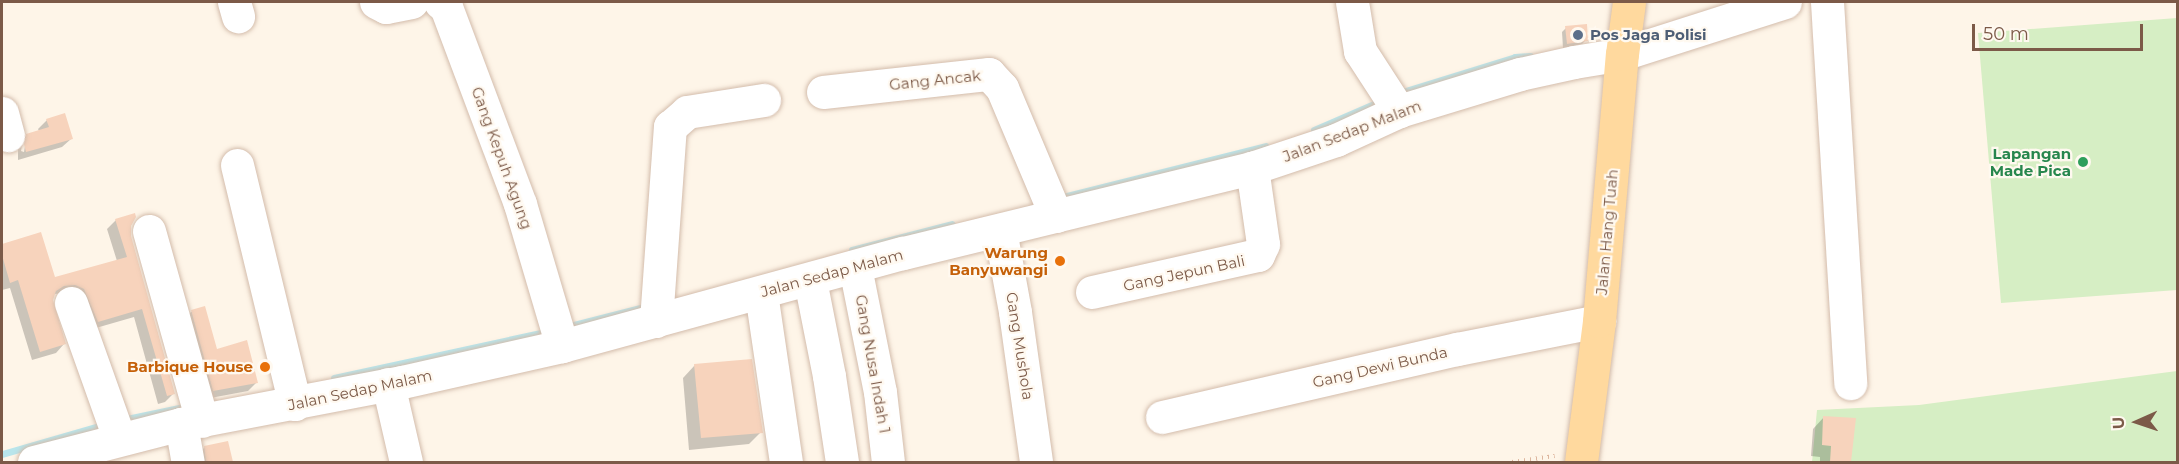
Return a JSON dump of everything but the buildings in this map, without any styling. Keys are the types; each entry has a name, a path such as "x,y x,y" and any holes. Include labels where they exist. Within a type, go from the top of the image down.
{"main road":[{"name":"Jalan Hang Tuah","path":"1581,457 1599,321 1622,54 1629,2"}],"street":[{"path":"376,2 386,8 412,2"},
{"name":"Gang Kepuh Agung","path":"440,2 446,7 520,204 559,334"},
{"path":"1352,2 1360,51 1394,103"},
{"name":"Jalan Sedap Malam","path":"33,462 194,414 291,389 388,384 657,305 761,293 1000,230 1051,204 1252,168 1336,140 1394,103 1574,62 1622,54 1785,2"},
{"path":"1827,2 1850,383"},
{"name":"Gang Ancak","path":"823,92 989,74 1002,88 1051,204"},
{"path":"657,305 670,127 687,112 764,100"},
{"path":"237,165 291,389"},
{"name":"Gang Jepun Bali","path":"1092,292 1258,255 1263,244 1252,168"},
{"name":"Gang Mushola","path":"1000,230 1015,312 1036,462"},
{"path":"149,231 194,414 188,462"},
{"name":"Gang Nusa Indah 1","path":"855,267 880,392 888,462"},
{"path":"810,280 829,376 842,462"},
{"path":"761,293 786,462"},
{"path":"71,303 109,439"},
{"name":"Gang Dewi Bunda","path":"1162,417 1457,349 1599,321"},
{"path":"388,384 406,462"}],"path":[{"path":"1512,462 1581,457"}],"green space":[{"name":"Lapangan Made Pica","path":"2177,18 2177,290 2001,303 1978,33"},
{"path":"2177,371 2177,462 1812,462 1817,410 1919,405"}],"waterway":[{"path":"1399,93 1515,57 1530,56"},
{"path":"1314,130 1381,101"},
{"path":"1059,198 1266,146"},
{"path":"852,250 952,224"},
{"path":"566,327 648,306"},
{"path":"334,378 549,331"},
{"path":"122,420 188,406"},
{"path":"2,454 106,424"}],"place":[{"name":"Pos Jaga Polisi","path":"1578,35"},
{"name":"Lapangan Made Pica","path":"2083,162"},
{"name":"Warung Banyuwangi","path":"1060,261"},
{"name":"Barbique House","path":"265,367"}]}
